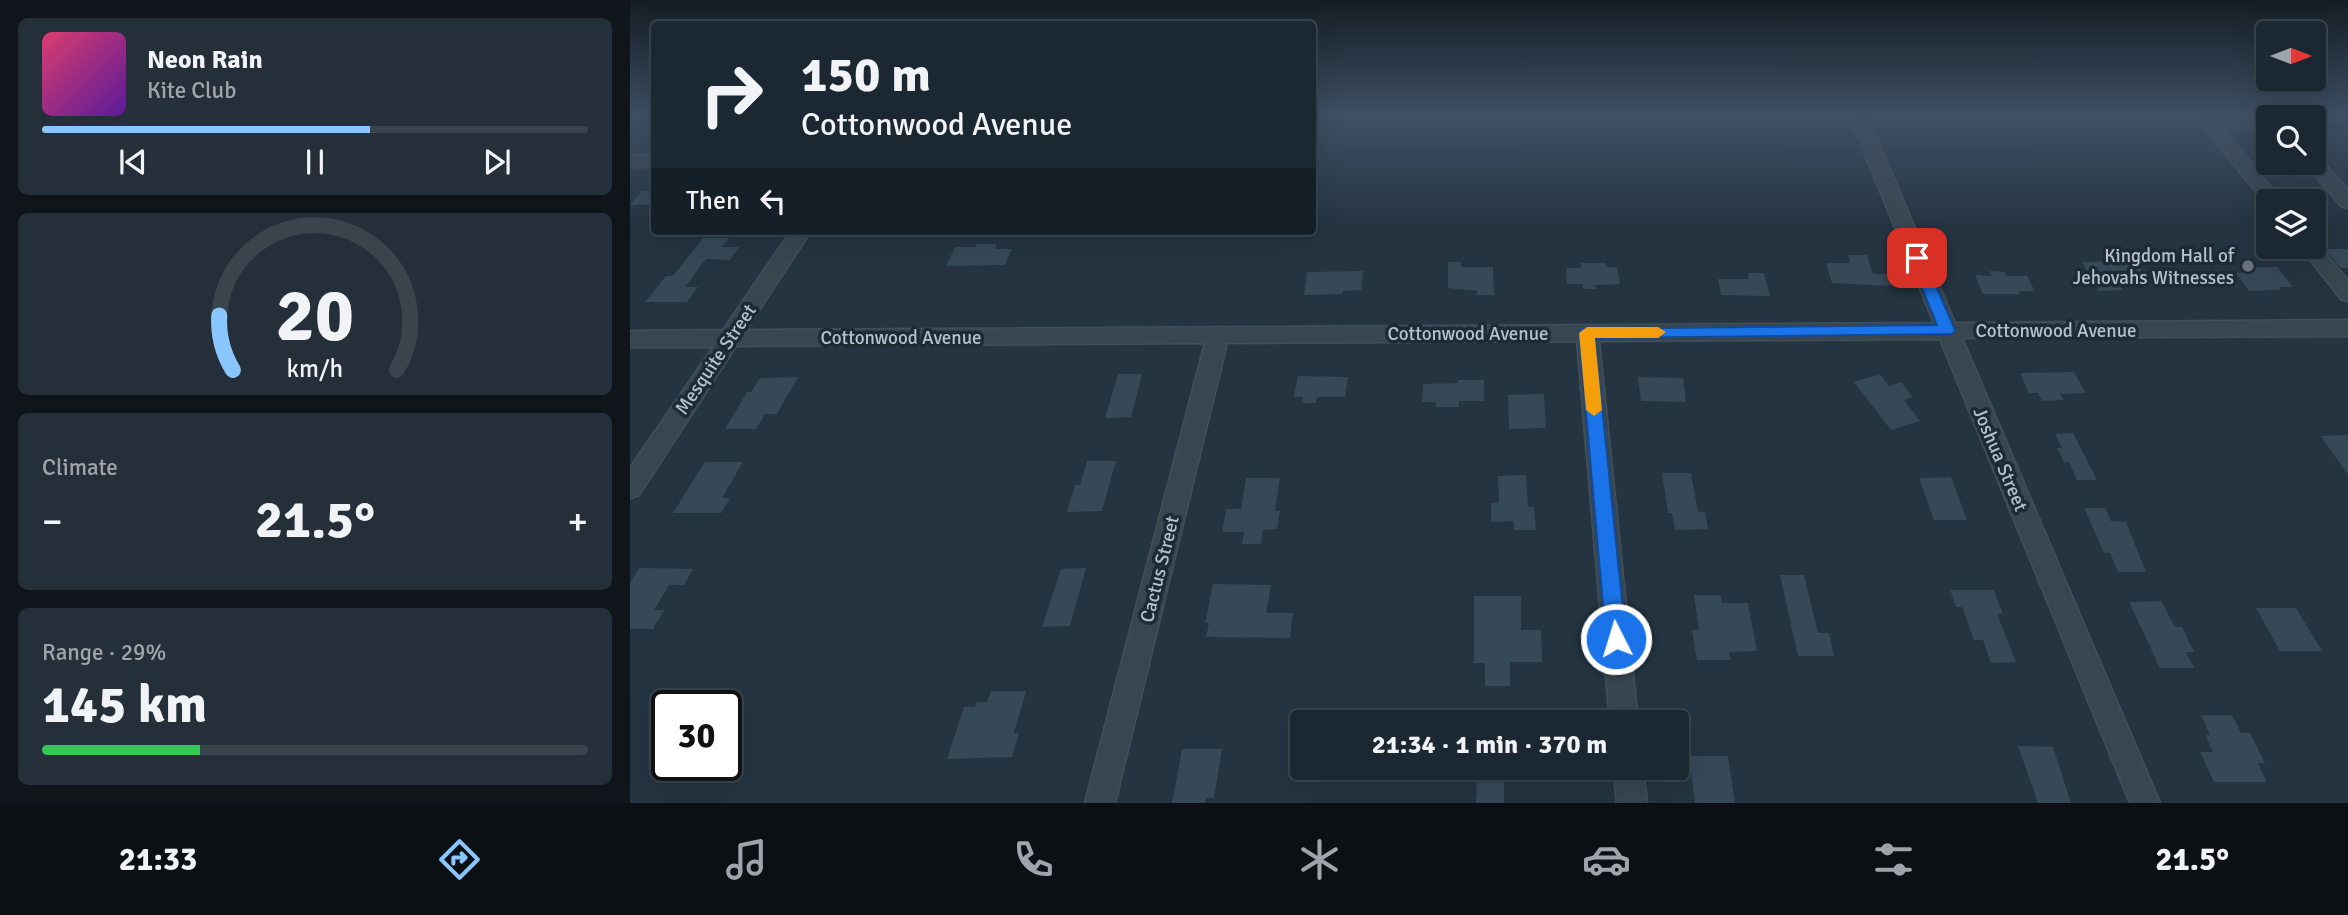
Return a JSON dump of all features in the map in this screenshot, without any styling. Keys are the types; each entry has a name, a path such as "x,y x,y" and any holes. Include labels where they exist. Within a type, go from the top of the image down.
{"street":[{"name":"Joshua Street","path":"1874,152 2145,803"},
{"path":"2233,152 2263,189"},
{"path":"630,161 651,161"},
{"path":"2325,175 2348,202"},
{"name":"Mesquite Street","path":"630,488 799,235"},
{"path":"2320,259 2348,294"},
{"name":"Cottonwood Avenue","path":"630,339 2348,328"},
{"path":"1587,333 1623,710"},
{"name":"Cactus Street","path":"1100,803 1218,335"},
{"path":"1629,780 1632,803"}],"building":[{"path":"642,191 651,191 651,205 630,205"},
{"path":"703,238 729,238 722,247 739,247 730,260 706,259 685,287 698,287 687,302 645,302 666,276 673,276"},
{"path":"977,244 997,244 995,249 1012,249 1005,265 946,266 955,247 975,247"},
{"path":"2326,249 2348,249 2348,268 2341,268"},
{"path":"1848,255 1867,255 1873,274 1887,274 1891,286 1832,283 1826,263 1850,263"},
{"path":"1448,262 1461,262 1461,267 1493,267 1494,295 1477,295 1477,291 1448,288"},
{"path":"2082,262 2136,262 2148,280 2131,280 2134,285 2119,285 2123,290 2099,291"},
{"path":"1581,263 1606,263 1606,267 1617,267 1620,284 1595,285 1596,289 1583,289 1583,284 1567,284 1566,268 1581,268"},
{"path":"2248,267 2277,267 2293,287 2249,291 2236,273 2252,272"},
{"path":"1363,271 1361,290 1343,291 1342,294 1304,295 1307,272"},
{"path":"1990,271 2004,272 2006,276 2027,276 2035,291 2019,291 2020,294 1983,294 1975,275 1992,276"},
{"path":"1748,273 1764,273 1770,296 1721,295 1718,279 1749,279"},
{"path":"2074,372 2086,393 2060,394 2064,400 2042,401 2038,393 2029,393 2020,373"},
{"path":"1118,374 1142,374 1131,417 1105,418"},
{"path":"1880,374 1889,386 1901,382 1913,397 1904,400 1920,421 1891,430 1854,382"},
{"path":"1298,376 1348,377 1345,397 1317,397 1316,403 1302,403 1303,397 1294,397"},
{"path":"798,377 777,414 765,414 756,429 725,429 747,392 751,392 760,378"},
{"path":"1638,377 1683,378 1686,402 1641,401"},
{"path":"1458,380 1484,380 1484,401 1459,401 1459,407 1435,407 1436,402 1422,402 1423,384 1458,383"},
{"path":"1544,394 1546,428 1509,429 1508,395"},
{"path":"2073,433 2097,480 2077,480 2069,462 2064,462 2057,448 2062,448 2055,434"},
{"path":"2348,435 2348,475 2321,436"},
{"path":"1087,461 1116,461 1102,511 1067,512 1075,485 1080,485"},
{"path":"705,462 743,462 722,498 730,498 721,513 673,513"},
{"path":"1662,473 1691,473 1698,512 1705,512 1708,529 1675,530 1672,513 1668,513"},
{"path":"1526,475 1528,507 1534,507 1536,530 1514,530 1514,521 1491,522 1491,503 1499,502 1498,476"},
{"path":"1951,477 1967,520 1934,520 1919,478"},
{"path":"1246,478 1280,478 1275,511 1280,511 1277,529 1263,530 1261,544 1242,544 1244,532 1222,532 1226,509 1241,509"},
{"path":"2084,508 2105,508 2111,521 2126,522 2146,572 2118,572 2110,553 2104,553"},
{"path":"639,568 693,569 684,585 669,585 654,610 664,610 653,629 630,629 630,583"},
{"path":"1086,568 1070,626 1042,627 1061,569"},
{"path":"1780,575 1804,575 1818,633 1829,633 1834,656 1798,656"},
{"path":"1213,584 1271,585 1266,613 1293,613 1290,638 1206,637 1209,623 1205,623"},
{"path":"1950,590 1994,590 2003,614 1997,614 2016,662 1991,663 1983,640 1974,640 1962,607 1956,607"},
{"path":"1694,595 1720,595 1722,603 1748,603 1757,651 1729,652 1731,660 1697,660 1692,630 1699,630"},
{"path":"1474,596 1521,596 1521,630 1541,630 1542,662 1510,662 1510,686 1485,686 1485,663 1474,663"},
{"path":"2161,601 2175,627 2182,627 2194,652 2186,652 2194,668 2160,668 2129,602"},
{"path":"2256,608 2296,608 2322,651 2280,651"},
{"path":"991,691 1026,691 1014,733 1019,733 1012,757 947,759 964,707 975,707 977,702 987,702"},
{"path":"2201,715 2232,715 2241,733 2250,733 2265,763 2258,763 2267,782 2214,782 2200,752 2213,752 2205,735 2210,735"},
{"path":"2018,746 2053,747 2071,803 2038,803"},
{"path":"1182,749 1222,749 1214,798 1206,798 1205,803 1172,803"},
{"path":"1689,756 1728,756 1735,803 1695,803"},
{"path":"1477,780 1504,780 1504,803 1476,803"}],"slow traffic":[{"path":"1594,410 1587,333 1658,332"}],"place":[{"name":"Kingdom Hall of Jehovahs Witnesses","path":"2248,266"}],"route":[{"path":"1616,639 1587,333 1947,330 1917,258"}]}
